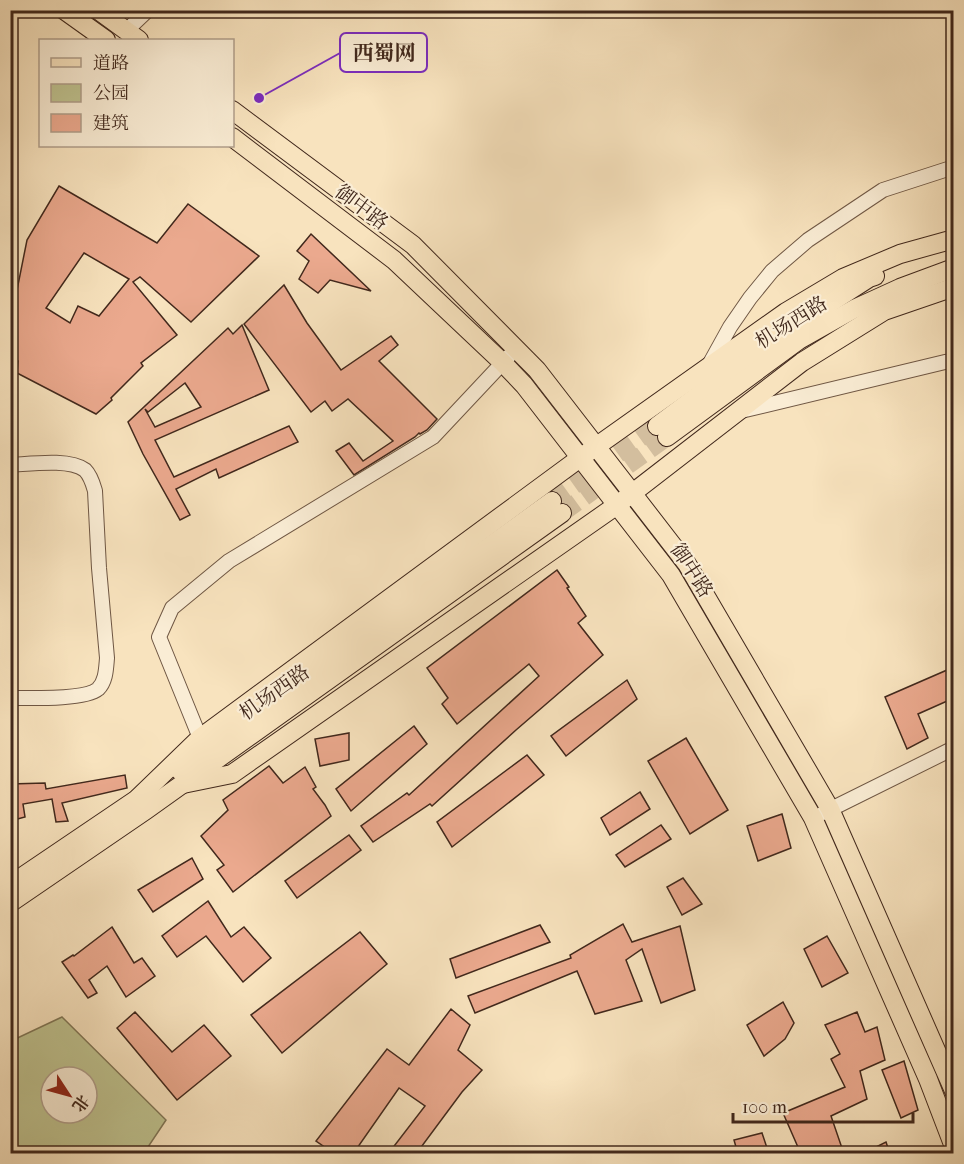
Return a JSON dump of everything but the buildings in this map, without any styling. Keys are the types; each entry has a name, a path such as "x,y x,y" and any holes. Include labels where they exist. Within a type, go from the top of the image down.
{"main road":[{"path":"64,10 105,39"},
{"path":"98,10 132,36"},
{"name":"御中路","path":"234,111 413,245 509,356 524,385 671,574 813,818 928,1079 954,1147"},
{"name":"御中路","path":"234,139 394,260 509,356 537,370 687,564 830,809 954,1091"},
{"path":"10,885 138,798 200,738 580,458 786,312 843,278 900,254 954,239"},
{"name":"机场西路","path":"954,250 932,255 869,278 768,343 662,431 799,340 855,309 900,288 954,268"},
{"path":"183,784 232,774 617,505 802,362 884,311 954,287"},
{"name":"机场西路","path":"10,903 183,784 557,507 138,798"}],"street":[{"path":"132,36 148,10"},
{"path":"708,368 730,327 750,298 772,271 808,240 883,190 954,167"},
{"path":"200,738 159,637 172,608 229,561 433,436 509,356"},
{"path":"736,413 954,361"},
{"path":"10,465 61,463 75,465 86,471 92,479 95,491 107,658 103,682 97,690 84,696 10,698"},
{"path":"813,818 954,748"}],"green space":[{"path":"62,1017 166,1120 144,1153 11,1153 11,1041"}],"tunnel":[{"path":"552,501 657,426"},
{"path":"562,513 667,437"}],"place":[{"name":"西蜀网","path":"259,98"}]}
